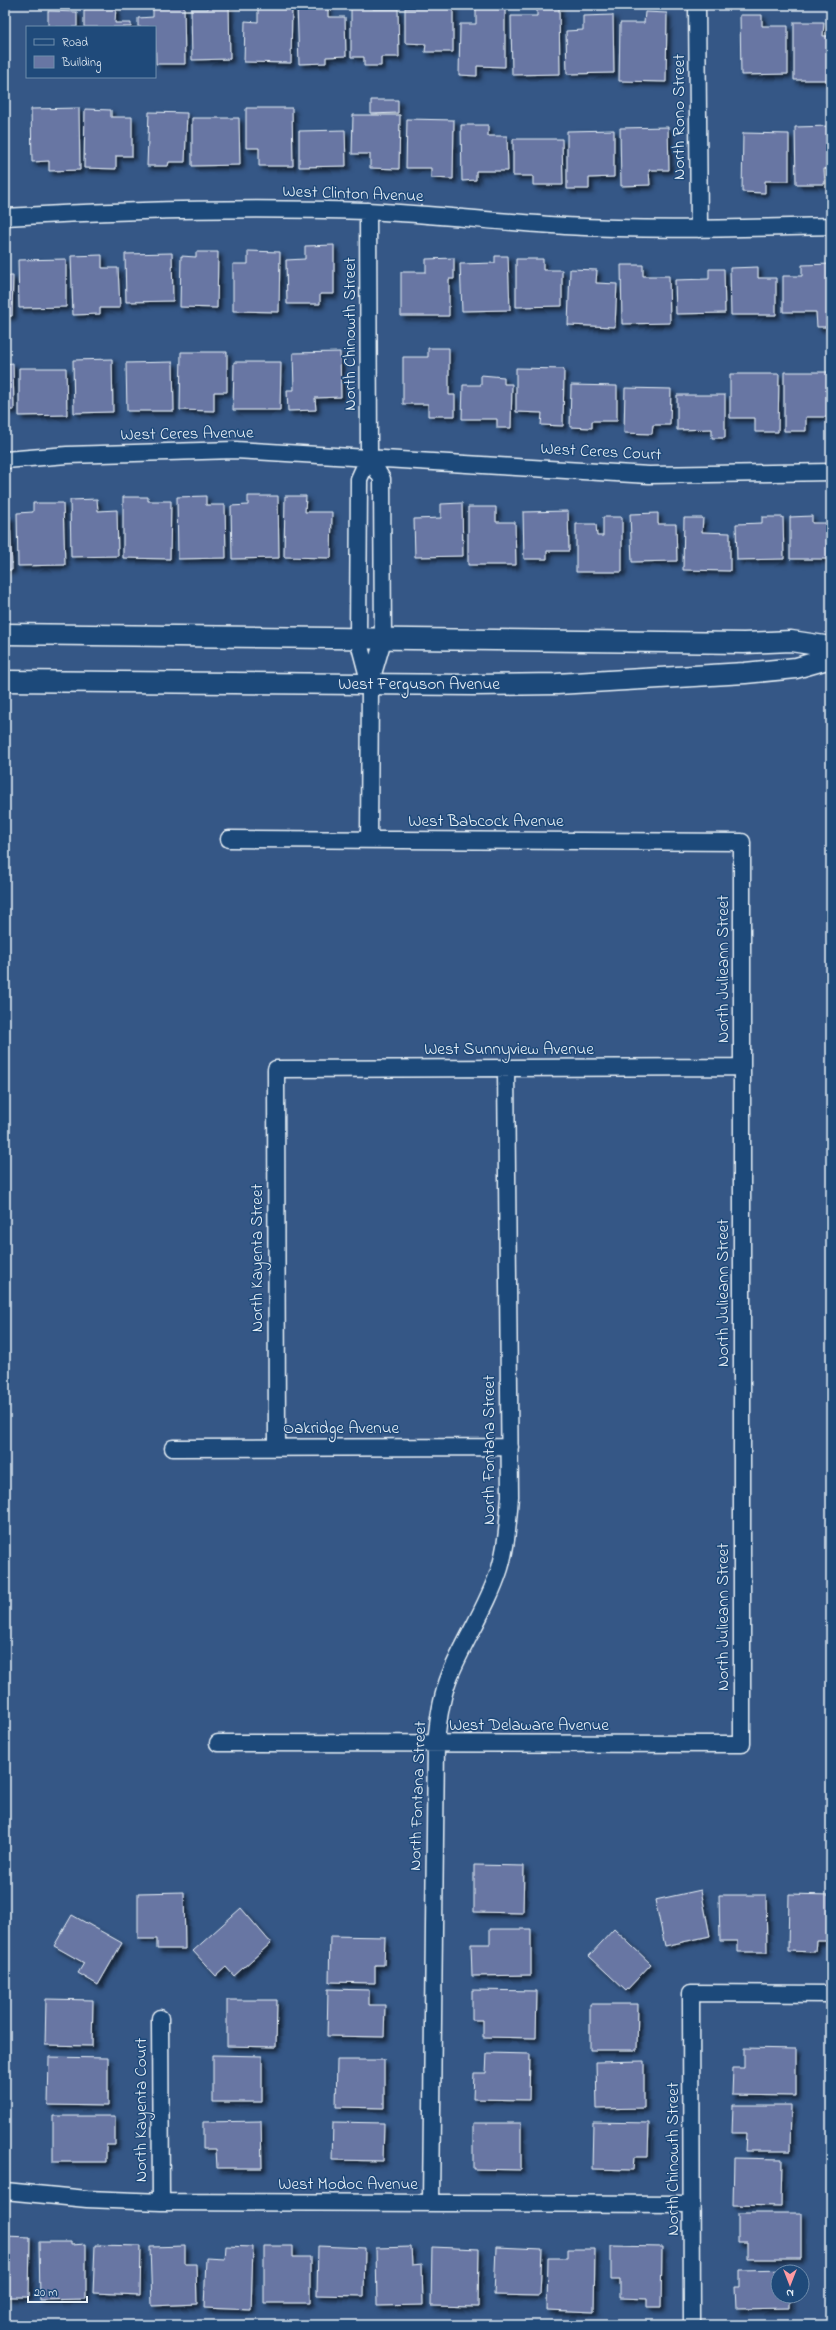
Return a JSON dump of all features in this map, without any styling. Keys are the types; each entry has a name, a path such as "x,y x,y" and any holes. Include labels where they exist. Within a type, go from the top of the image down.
{"street":[{"name":"North Rono Street","path":"697,5 699,229"},
{"name":"West Clinton Avenue","path":"5,217 114,211 221,208 368,211 566,226 699,229 831,226"},
{"name":"North Chinowth Street","path":"368,211 369,457 359,479 358,639 370,684 369,840"},
{"name":"West Ceres Avenue","path":"5,460 67,455 235,450 369,457"},
{"name":"North Chinowth Street","path":"369,457 382,479 383,640 370,684"},
{"name":"West Ceres Court","path":"369,457 474,465 649,474 831,472"},
{"path":"5,634 383,640 744,643 790,641 831,647"},
{"name":"West Ferguson Avenue","path":"5,681 474,685 661,679 796,668 831,658"},
{"name":"West Babcock Avenue","path":"229,839 742,842"},
{"name":"North Julieann Street","path":"742,842 742,1744"},
{"name":"West Sunnyview Avenue","path":"276,1069 742,1067"},
{"name":"North Fontana Street","path":"431,2203 436,1743 440,1706 450,1676 490,1596 500,1567 508,1534 510,1447 506,1068"},
{"name":"North Kayenta Street","path":"276,1069 277,1447"},
{"name":"Oakridge Avenue","path":"173,1448 510,1447"},
{"name":"West Delaware Avenue","path":"218,1743 742,1744"},
{"name":"North Chinowth Street","path":"692,2325 692,1993 831,1994"},
{"name":"North Kayenta Court","path":"160,2018 161,2202"},
{"name":"West Modoc Avenue","path":"5,2191 81,2199 161,2202 692,2204"}],"building":[{"path":"184,5 185,64 156,64 156,26 138,26 138,18 153,17 153,6"},
{"path":"208,5 229,5 230,59 192,60 191,9 208,9"},
{"path":"258,5 292,5 291,63 244,62 245,21 258,22"},
{"path":"297,5 328,5 328,17 345,17 346,56 326,57 326,63 299,64"},
{"path":"351,5 373,5 373,9 398,9 399,57 381,57 381,66 364,66 364,57 351,57"},
{"path":"439,5 453,5 453,52 425,52 426,44 405,43 405,8 439,8"},
{"path":"537,5 559,5 560,74 512,75 511,16 537,16"},
{"path":"84,6 116,6 115,23 131,23 131,26 84,26"},
{"path":"476,8 505,9 505,67 477,66 477,76 459,75 460,24 476,24"},
{"path":"48,11 77,12 77,26 48,26"},
{"path":"645,12 667,13 666,82 619,81 620,23 644,23"},
{"path":"613,15 614,73 567,74 566,31 583,30 583,16"},
{"path":"740,15 762,15 762,26 788,26 788,74 741,75"},
{"path":"794,22 824,22 823,36 831,36 831,80 794,80"},
{"path":"371,100 398,100 398,113 371,114"},
{"path":"79,108 80,170 49,171 49,161 32,162 31,109"},
{"path":"246,108 292,108 293,166 259,166 259,148 246,148"},
{"path":"85,109 111,110 111,117 132,117 132,156 116,156 116,169 84,168"},
{"path":"149,112 187,113 185,162 169,162 168,166 147,166"},
{"path":"353,115 400,115 399,169 370,168 370,154 352,154"},
{"path":"192,118 239,118 240,165 192,166"},
{"path":"407,119 454,120 453,179 431,178 431,168 406,168"},
{"path":"461,125 488,125 488,136 507,136 508,171 476,171 476,180 462,181"},
{"path":"831,126 831,169 824,169 825,184 796,184 795,127"},
{"path":"668,127 669,170 649,170 650,185 621,186 620,128"},
{"path":"345,130 346,166 299,167 299,131"},
{"path":"614,130 614,177 589,178 589,189 567,189 567,131"},
{"path":"743,133 789,134 789,181 765,181 765,193 742,192"},
{"path":"513,139 562,139 563,185 533,185 533,176 513,176"},
{"path":"334,245 334,294 320,294 320,304 287,304 286,260 305,259 305,246"},
{"path":"248,251 280,252 279,312 233,311 233,264 248,264"},
{"path":"196,252 218,252 217,308 180,307 181,256 196,257"},
{"path":"172,253 173,301 126,302 125,254"},
{"path":"102,255 102,268 118,268 120,308 100,308 100,314 73,315 71,256"},
{"path":"495,256 508,256 510,310 462,311 460,264 495,263"},
{"path":"454,258 454,279 449,279 449,316 401,316 401,272 426,272 426,259"},
{"path":"66,259 66,307 19,308 18,260"},
{"path":"516,259 543,259 543,270 562,270 562,306 516,307"},
{"path":"831,264 831,327 817,327 816,312 783,312 783,276 802,276 802,265"},
{"path":"621,265 643,265 643,276 669,276 670,323 622,324"},
{"path":"758,267 758,278 776,278 776,315 731,315 730,268"},
{"path":"570,269 597,270 596,283 617,284 615,327 568,325"},
{"path":"709,269 724,269 725,313 676,314 675,280 709,279"},
{"path":"5,276 13,276 12,316 5,316"},
{"path":"428,348 449,348 449,395 455,395 455,416 428,416 428,404 403,404 403,357 428,357"},
{"path":"181,352 227,352 227,392 214,392 214,411 180,410"},
{"path":"340,352 341,397 315,398 316,410 288,411 287,390 294,390 293,353"},
{"path":"112,359 113,412 74,413 73,360"},
{"path":"173,362 174,411 127,411 126,363"},
{"path":"234,362 281,362 280,410 233,410"},
{"path":"13,363 14,410 5,410 5,364"},
{"path":"19,368 66,368 67,415 19,416"},
{"path":"516,368 564,369 563,426 541,425 542,413 516,412"},
{"path":"784,372 831,372 831,417 806,417 806,431 784,431"},
{"path":"730,374 779,374 778,432 755,432 755,418 730,418"},
{"path":"481,375 504,377 504,384 512,384 511,428 497,428 497,419 462,419 463,385 481,385"},
{"path":"571,385 617,386 617,421 592,421 592,428 570,427"},
{"path":"625,388 671,389 670,425 653,425 652,434 624,433"},
{"path":"677,395 725,395 725,438 712,438 712,429 677,430"},
{"path":"206,496 206,505 225,505 226,558 178,559 177,497"},
{"path":"248,496 278,496 279,558 232,559 231,506 248,505"},
{"path":"285,496 306,496 305,512 332,512 331,558 284,557"},
{"path":"123,497 148,497 148,501 171,501 170,559 123,558"},
{"path":"97,499 98,511 117,510 118,556 71,557 70,500"},
{"path":"33,503 63,503 65,565 18,566 17,513 33,512"},
{"path":"462,503 463,556 415,557 414,519 441,518 441,504"},
{"path":"468,507 496,507 496,522 515,522 516,565 468,565"},
{"path":"568,511 569,551 547,551 547,559 524,559 523,512"},
{"path":"658,513 658,524 676,524 677,561 632,562 630,514"},
{"path":"10,516 12,570 5,570 5,517"},
{"path":"812,516 812,523 831,523 831,559 790,559 790,517"},
{"path":"603,517 622,517 622,572 576,572 576,524 596,524 597,536 603,536"},
{"path":"762,517 783,517 784,559 737,560 736,524 762,523"},
{"path":"684,518 703,518 702,532 730,533 730,571 683,570"},
{"path":"474,1865 524,1866 523,1913 474,1912"},
{"path":"701,1890 710,1936 665,1946 655,1900"},
{"path":"184,1892 185,1949 157,1949 157,1939 138,1939 138,1893"},
{"path":"789,1894 831,1895 831,1941 816,1941 815,1952 788,1951"},
{"path":"719,1895 766,1895 767,1952 738,1952 738,1941 720,1941"},
{"path":"241,1908 271,1943 234,1976 226,1967 216,1976 193,1951"},
{"path":"72,1915 122,1943 98,1985 78,1973 84,1963 54,1946"},
{"path":"490,1929 531,1929 531,1975 472,1976 471,1944 490,1944"},
{"path":"614,1929 651,1964 626,1991 589,1956"},
{"path":"330,1936 385,1937 384,1965 375,1965 375,1983 329,1982"},
{"path":"328,1989 369,1990 369,2005 385,2005 384,2037 327,2036"},
{"path":"472,1990 537,1991 536,2038 483,2037 483,2020 472,2020"},
{"path":"46,1999 93,2000 92,2046 45,2045"},
{"path":"227,2000 277,2000 276,2047 227,2046"},
{"path":"590,2004 638,2004 637,2050 590,2050"},
{"path":"744,2048 796,2049 796,2096 732,2095 733,2068 744,2068"},
{"path":"487,2053 530,2054 529,2100 473,2099 474,2073 486,2073"},
{"path":"213,2055 262,2056 262,2102 213,2102"},
{"path":"49,2057 108,2058 108,2106 48,2105"},
{"path":"337,2060 384,2060 384,2108 336,2107"},
{"path":"644,2061 644,2108 597,2109 596,2062"},
{"path":"733,2105 791,2105 790,2151 745,2151 746,2133 732,2133"},
{"path":"53,2116 115,2116 115,2145 106,2145 106,2162 53,2162"},
{"path":"261,2121 262,2168 217,2168 216,2149 203,2149 203,2122"},
{"path":"333,2122 384,2123 383,2161 332,2160"},
{"path":"593,2122 649,2123 648,2157 634,2157 633,2170 592,2169"},
{"path":"473,2123 521,2123 521,2170 473,2169"},
{"path":"734,2158 782,2159 781,2206 733,2205"},
{"path":"738,2213 801,2213 801,2259 747,2259 747,2242 738,2242"},
{"path":"5,2236 30,2237 29,2297 5,2297"},
{"path":"39,2242 71,2242 71,2245 86,2244 86,2299 40,2300"},
{"path":"95,2245 141,2246 140,2295 93,2293"},
{"path":"185,2246 185,2264 196,2264 197,2304 152,2306 150,2247"},
{"path":"226,2246 253,2247 251,2310 204,2308 206,2258 225,2259"},
{"path":"264,2246 293,2246 293,2257 310,2257 310,2303 264,2303"},
{"path":"318,2246 365,2248 364,2296 317,2295"},
{"path":"611,2246 662,2247 661,2307 647,2307 647,2299 620,2298 620,2280 611,2280"},
{"path":"411,2247 412,2265 422,2264 423,2305 377,2306 376,2248"},
{"path":"432,2247 479,2249 478,2307 431,2306"},
{"path":"496,2247 542,2249 540,2296 494,2295"},
{"path":"568,2249 595,2249 594,2312 547,2310 548,2258 568,2258"},
{"path":"770,2270 770,2304 790,2304 790,2308 736,2309 735,2287 740,2287 740,2271"}]}
